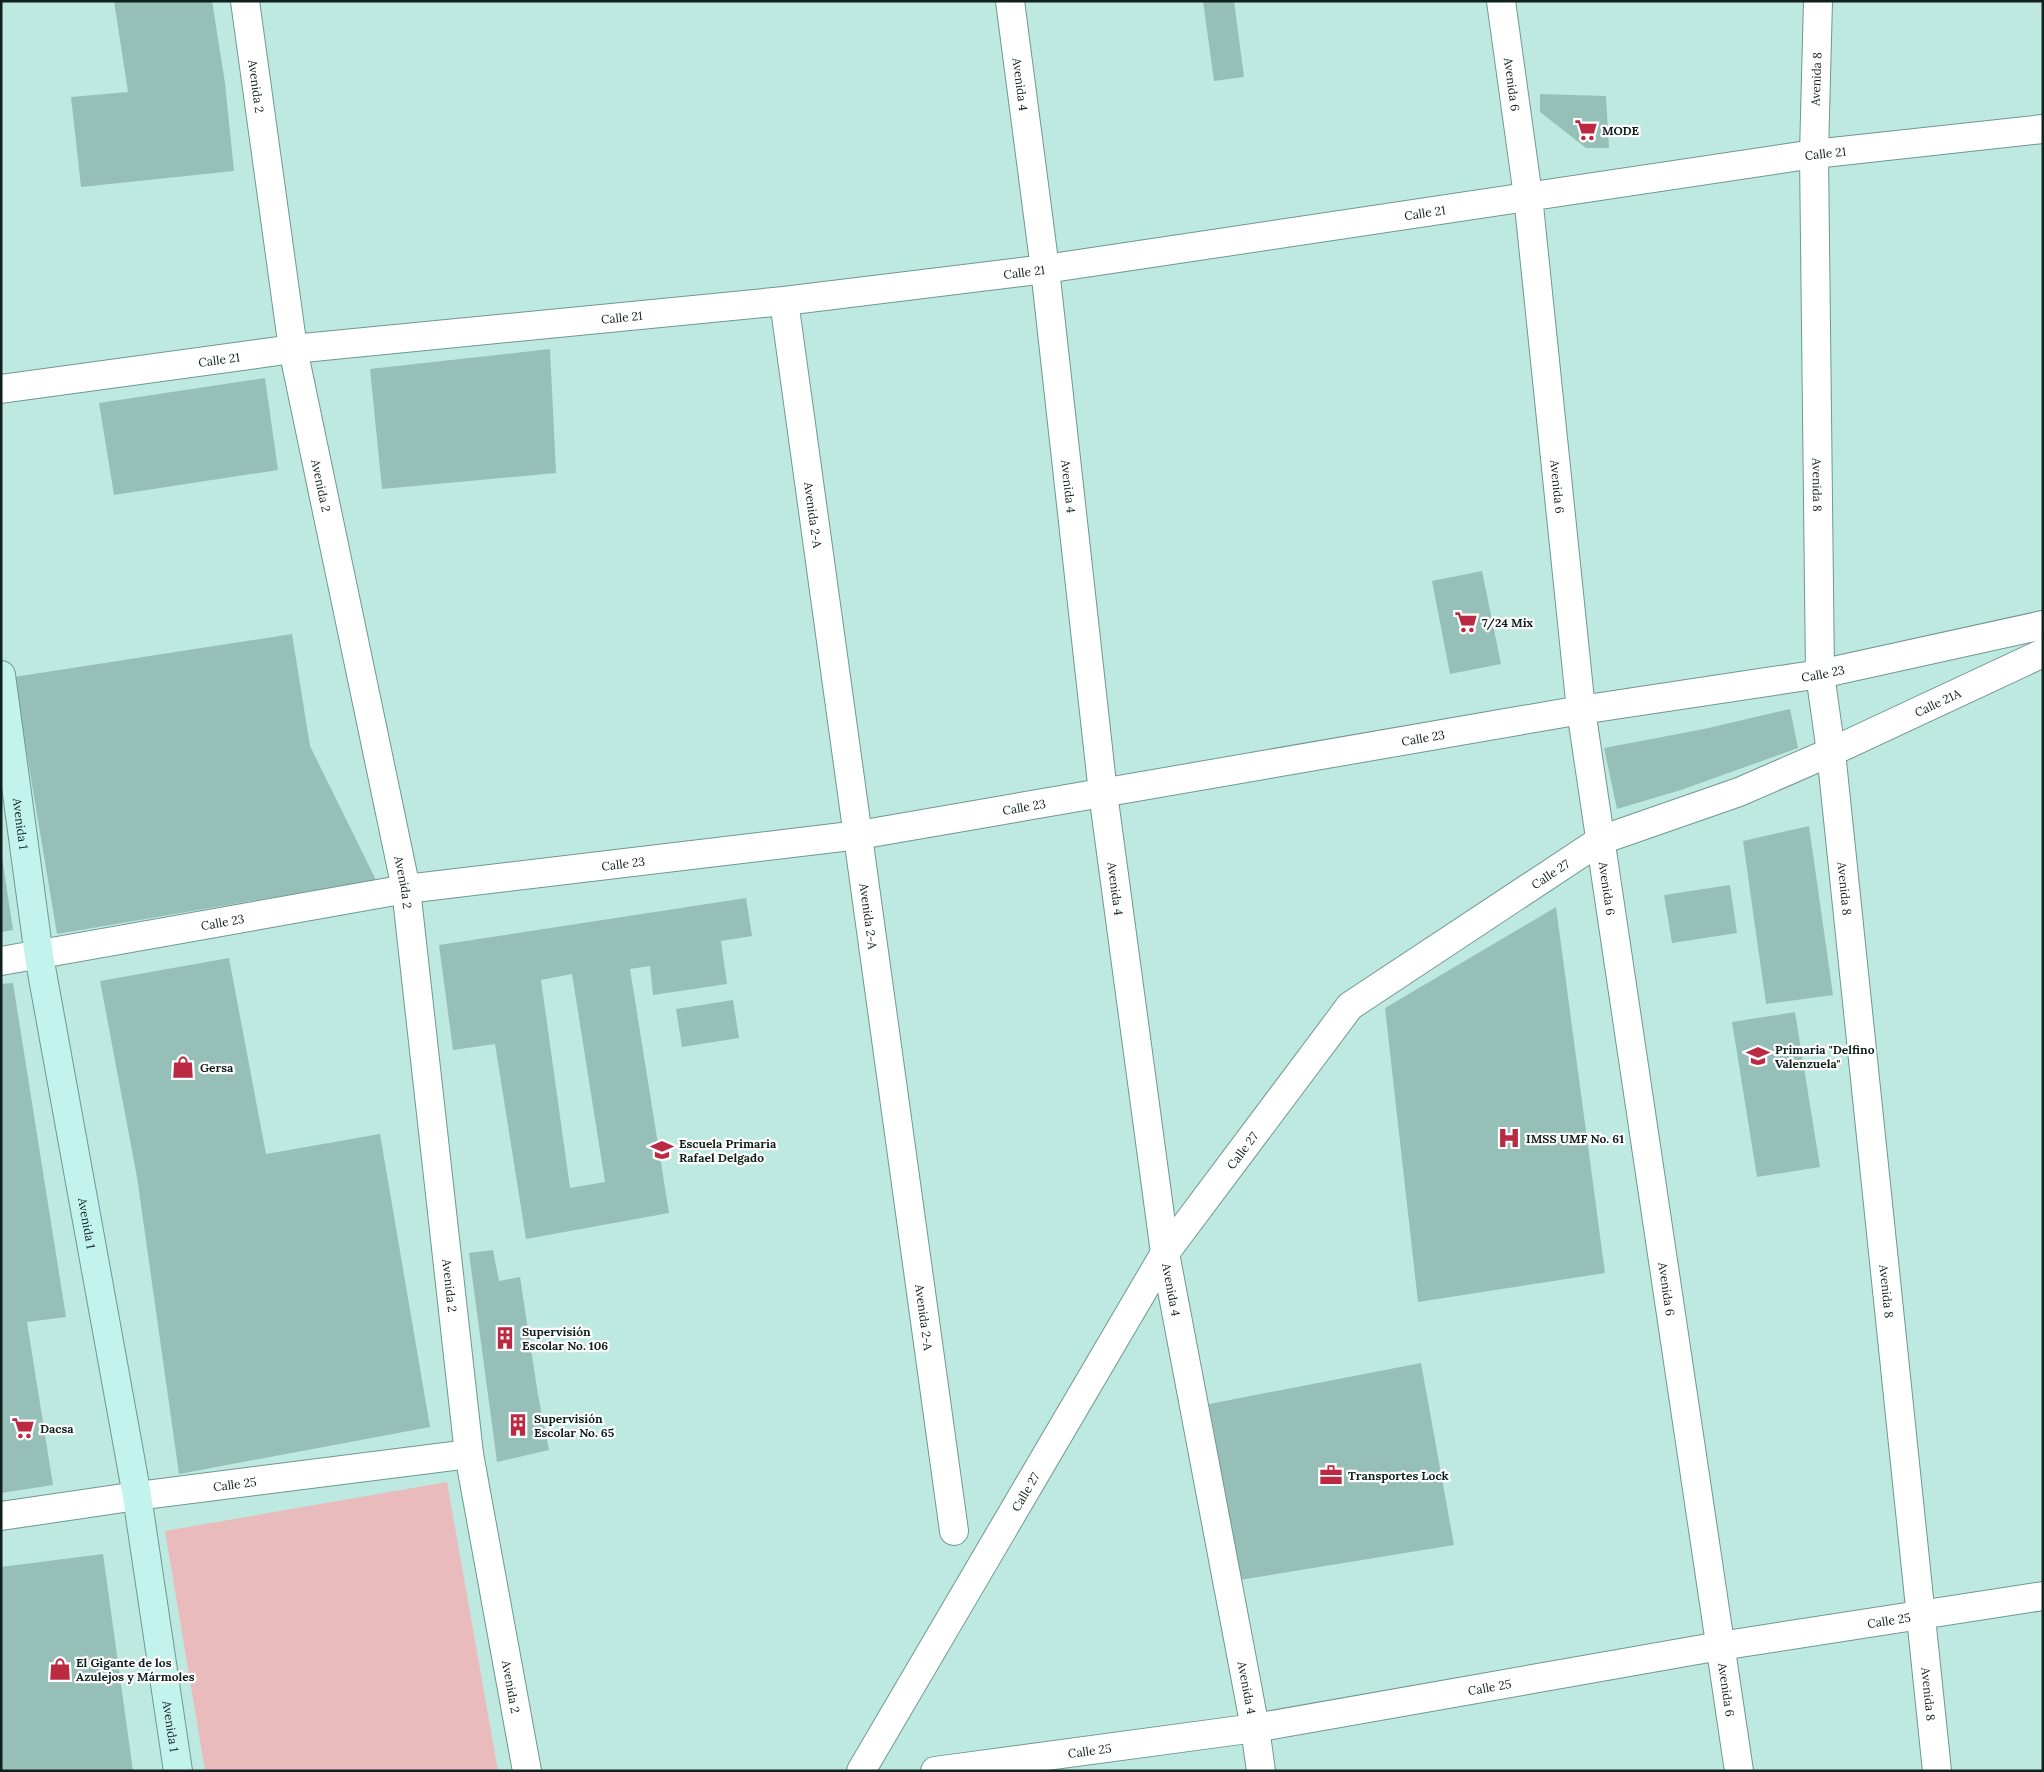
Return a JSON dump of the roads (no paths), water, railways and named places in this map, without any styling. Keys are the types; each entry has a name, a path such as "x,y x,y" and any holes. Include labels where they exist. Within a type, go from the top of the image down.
{"main road":[{"name":"Avenida 1","path":"1,675 39,956 137,1496 178,1771"}],"street":[{"name":"Avenida 2","path":"245,1 293,349 406,889 469,1454 527,1771"},
{"name":"Avenida 4","path":"1010,1 1045,269 1103,793 1165,1253 1255,1728 1261,1771"},
{"name":"Avenida 6","path":"1501,1 1528,196 1581,710 1739,1771"},
{"name":"Avenida 8","path":"1818,1 1814,154 1820,674 1831,752 1937,1771"},
{"name":"Calle 21","path":"1,389 293,349 784,301 1045,269 1814,154 2043,129"},
{"name":"Avenida 2-A","path":"784,301 954,1531"},
{"name":"Calle 23","path":"1,961 39,956 406,889 859,835 1581,710 1820,674 2043,625"},
{"name":"Calle 21A","path":"1831,752 2043,653"},
{"name":"Calle 27","path":"861,1771 1165,1253 1350,1006 1600,840 1739,792 1831,752"},
{"name":"Calle 25","path":"1,1516 137,1496 469,1454"},
{"name":"Calle 25","path":"935,1771 984,1768 1255,1728 1720,1646 2043,1596"}],"place":[{"name":"MODE","path":"1586,130"},
{"name":"7/24 Mix","path":"1466,622"},
{"name":"Primaria \"Delfino Valenzuela\"","path":"1758,1056"},
{"name":"Gersa","path":"183,1067"},
{"name":"IMSS UMF No. 61","path":"1509,1138"},
{"name":"Escuela Primaria Rafael Delgado","path":"662,1150"},
{"name":"Supervisión Escolar No. 106","path":"505,1338"},
{"name":"Supervisión Escolar No. 65","path":"518,1425"},
{"name":"Dacsa","path":"23,1428"},
{"name":"Transportes Lock","path":"1331,1475"},
{"name":"El Gigante de los Azulejos y Mármoles","path":"60,1669"}]}
